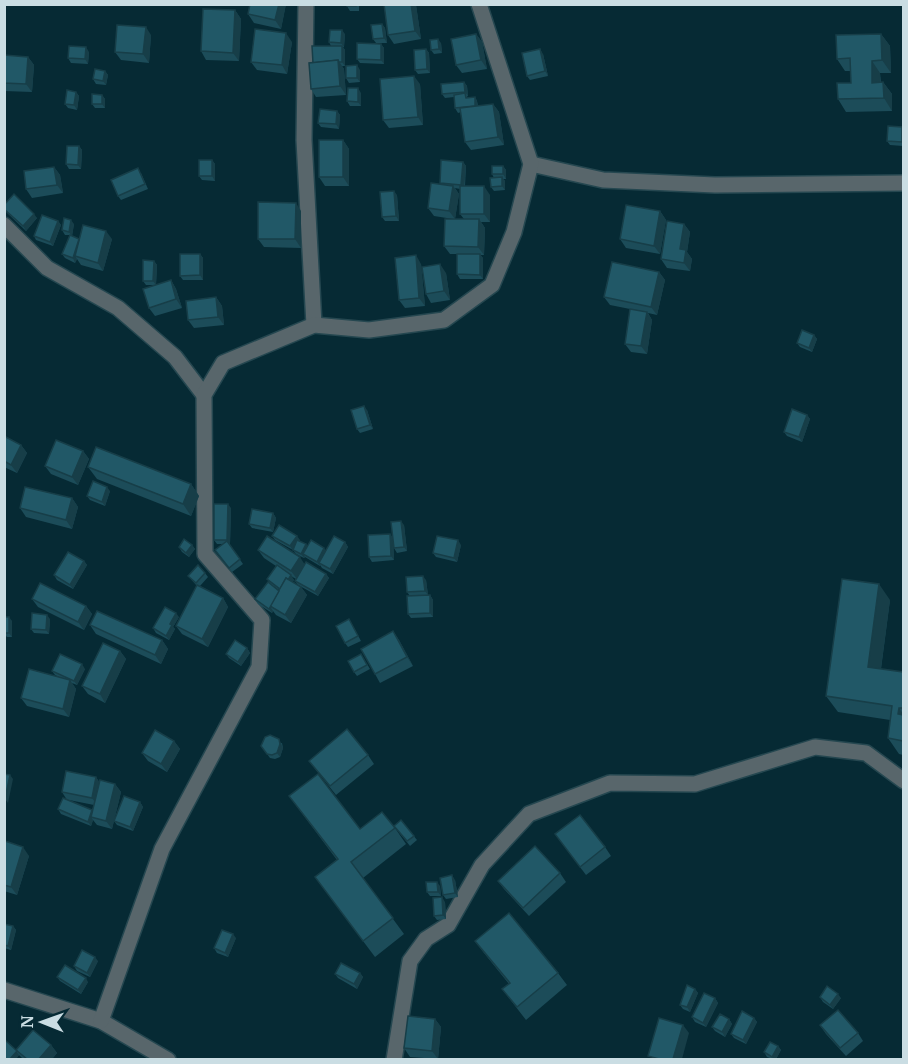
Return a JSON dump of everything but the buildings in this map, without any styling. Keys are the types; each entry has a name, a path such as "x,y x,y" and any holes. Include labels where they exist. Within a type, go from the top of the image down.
{"street":[{"path":"306,4 304,140 314,325"},
{"path":"100,1021 162,849 259,667 262,620 205,554 204,395 223,363 314,325 369,330 444,320 492,285 514,232 531,164 479,4"},
{"path":"531,164 603,180 715,186 903,183"},
{"path":"4,225 47,268 118,308 175,357 204,395"},
{"path":"394,1059 410,961 426,939 448,925 482,865 529,814 610,783 695,783 815,747 866,753 903,781"},
{"path":"4,990 100,1021 168,1059"}]}
